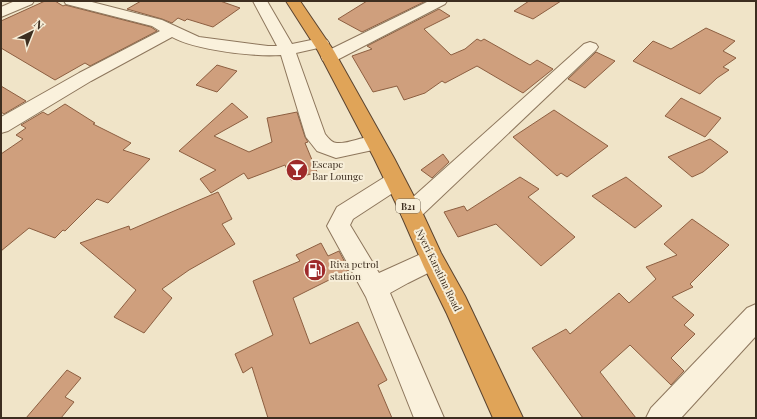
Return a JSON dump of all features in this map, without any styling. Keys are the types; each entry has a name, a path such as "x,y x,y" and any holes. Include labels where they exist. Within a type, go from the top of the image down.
{"highway":[{"name":"Nyeri Karatina Road","path":"293,1 325,50 411,212 432,260 456,305 508,418"}],"street":[{"path":"1,13 27,1"},
{"path":"71,1 157,23 197,42 255,50 325,50 440,1"},
{"path":"260,1 287,50 316,137 324,146 336,151 375,143"},
{"path":"1,126 85,77 172,31"},
{"path":"411,212 590,47"},
{"path":"395,181 345,213 338,226 375,290 392,326 429,418"},
{"path":"375,290 400,275 432,260"},
{"path":"662,418 756,317"}],"building":[{"path":"45,1 55,1 63,6 65,5 151,27 157,31 90,66 85,63 55,80 1,48 1,21"},
{"path":"141,1 220,1 240,8 213,27 187,19 185,21 178,18 172,23 127,9"},
{"path":"367,1 426,1 362,32 338,19"},
{"path":"529,1 561,1 533,19 514,11"},
{"path":"439,9 450,16 424,29 451,55 465,49 477,39 481,41 484,39 530,65 537,60 553,69 523,93 477,66 445,83 442,81 425,93 404,100 397,86 373,92 352,56 372,49 367,46"},
{"path":"706,28 735,41 723,51 736,58 723,67 729,70 717,78 700,94 633,61 653,41 671,49"},
{"path":"596,52 615,61 585,88 568,79"},
{"path":"217,65 237,71 217,92 196,85"},
{"path":"1,86 26,101 4,114 1,112"},
{"path":"681,98 721,118 705,137 665,116"},
{"path":"232,103 248,117 214,136 249,152 272,142 267,118 297,112 308,142 305,143 317,172 291,180 285,165 248,179 244,173 211,193 200,179 216,170 179,151"},
{"path":"65,104 95,123 93,124 131,143 123,150 150,159 108,203 97,199 65,231 63,230 55,238 29,228 1,251 1,154 23,139 16,135 26,128 21,125 43,112 48,115"},
{"path":"554,110 608,146 567,177 561,173 557,176 513,137"},
{"path":"710,139 728,152 703,172 692,177 668,157"},
{"path":"443,154 449,162 432,178 421,170"},
{"path":"520,177 539,189 528,197 575,237 541,266 496,224 458,237 444,212 464,206 467,211"},
{"path":"626,177 662,206 635,228 592,196"},
{"path":"218,192 232,219 222,224 235,244 189,270 162,289 172,298 144,333 114,317 136,290 80,243 129,226 130,230"},
{"path":"692,219 729,245 690,284 693,287 672,297 694,315 684,325 695,334 671,358 684,371 671,385 630,345 600,372 636,418 583,418 532,348 566,329 570,334 619,293 629,303 656,279 646,267 677,255 664,244"},
{"path":"321,243 328,256 339,251 349,270 293,298 310,344 358,322 387,380 378,385 392,418 268,418 252,367 243,373 235,354 273,335 253,281 300,261 296,255"},
{"path":"67,370 81,378 65,397 74,402 61,418 26,418"}],"place":[{"name":"Escape Bar Lounge","path":"297,170"},
{"name":"Riva petrol station","path":"315,270"}]}
